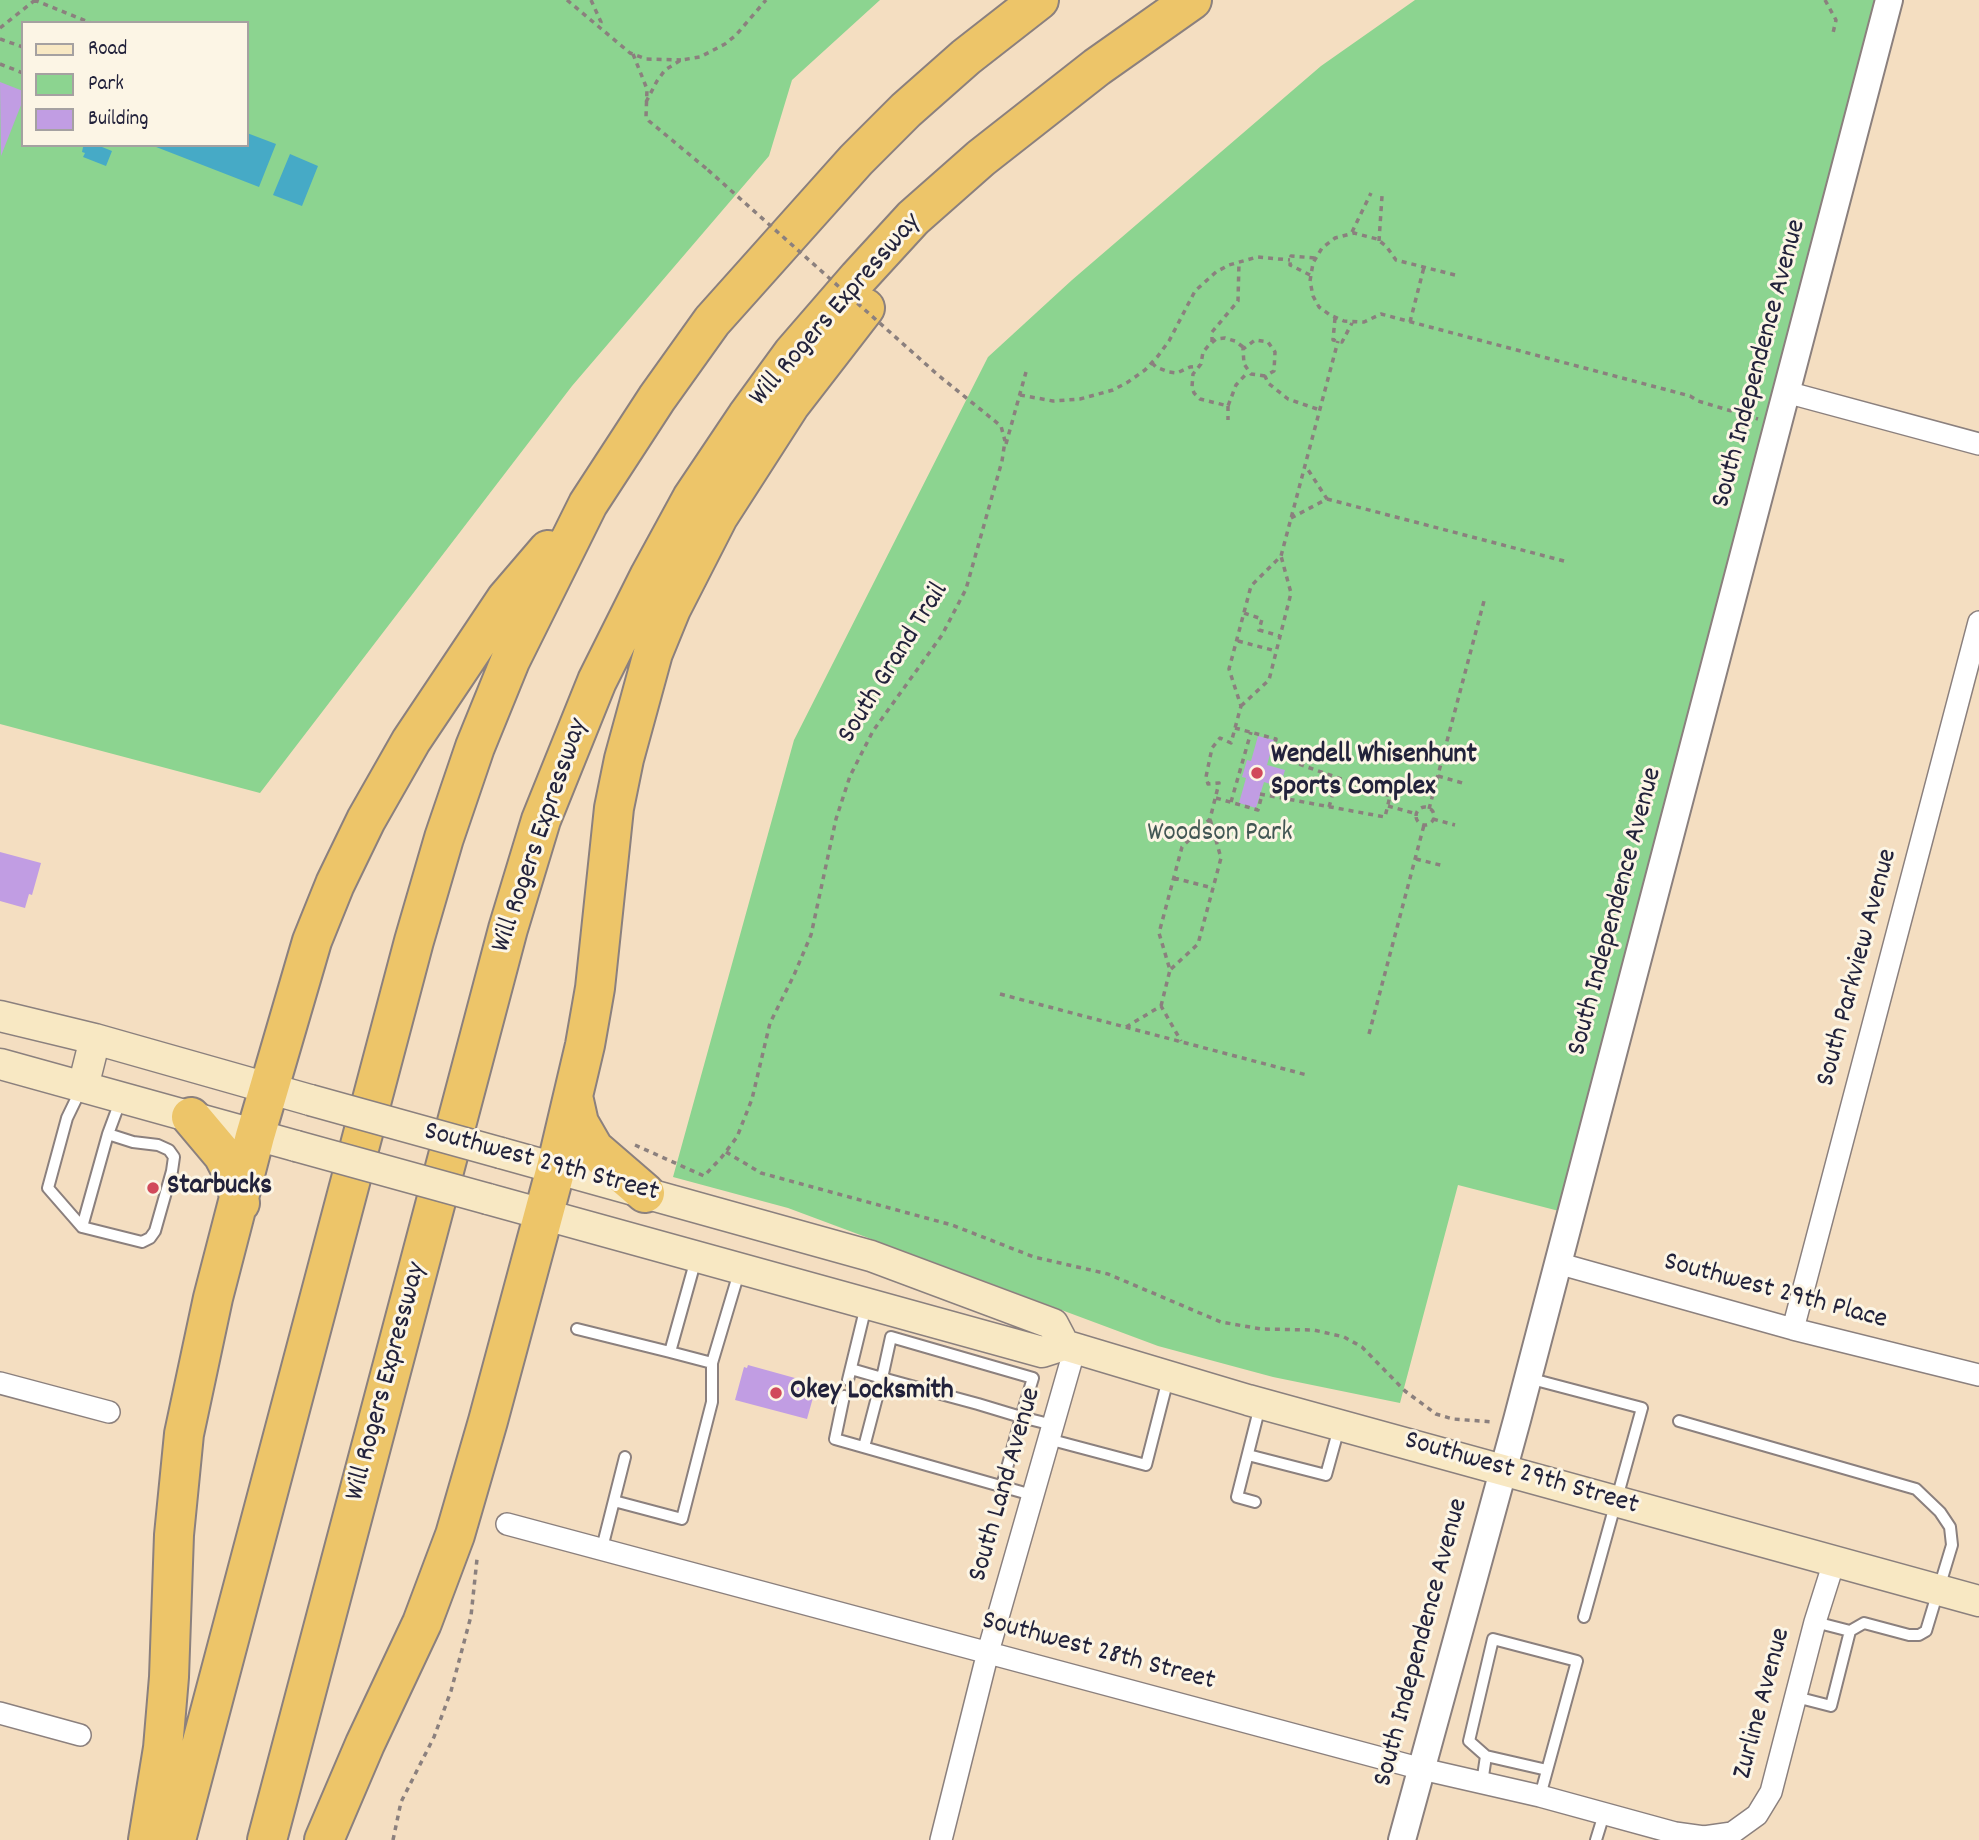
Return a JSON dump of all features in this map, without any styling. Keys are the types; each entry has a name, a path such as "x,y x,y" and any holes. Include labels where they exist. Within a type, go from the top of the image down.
{"highway":[{"path":"176,1840 414,941 444,838 475,747 510,661 588,504 657,398 712,321 856,160 906,110 966,57 1039,0"},
{"name":"Will Rogers Expressway","path":"267,1840 508,929 541,820 597,681 650,575 692,498 793,353 913,218 981,158 1097,67 1192,0"},
{"path":"324,1840 365,1744 422,1623 455,1535 488,1421 585,1045 594,988 606,863 624,759 653,653 671,609 718,517 790,405 856,317 1097,67"},
{"path":"148,1840 163,1748 169,1677 173,1535 184,1434 213,1298 240,1203 255,1136 312,941 335,884 366,820 411,741 506,598 588,504"},
{"path":"573,1096 579,1123 594,1149 645,1193"},
{"path":"191,1117 223,1155 236,1178 240,1203"}],"main road":[{"name":"Southwest 29th Street","path":"0,1016 96,1039 871,1256 1053,1324 1070,1347"},
{"path":"83,1087 96,1039"},
{"name":"Southwest 29th Street","path":"0,1064 1042,1352 1070,1347 1503,1471 1938,1590 1978,1597"}],"street":[{"name":"South Independence Avenue","path":"1402,1840 1528,1378 1889,0"},
{"path":"1786,392 1979,444"},
{"name":"South Parkview Avenue","path":"1793,1329 1979,622"},
{"name":"Southwest 29th Place","path":"1557,1263 1793,1329 1979,1375"},
{"name":"South Land Avenue","path":"941,1840 988,1652 1050,1432 1070,1347"},
{"path":"0,1383 109,1412"},
{"name":"Southwest 28th Street","path":"507,1524 1422,1769 1540,1796 1675,1833"},
{"name":"Zurline Avenue","path":"1675,1833 1704,1839 1731,1833 1757,1815 1771,1792 1815,1622 1834,1562"},
{"path":"0,1713 80,1735"}],"lane":[{"path":"83,1087 67,1118 48,1188 82,1227 142,1242 150,1238 155,1231 174,1157 169,1150 158,1145 133,1142 108,1134"},
{"path":"82,1227 108,1134 122,1098"},
{"path":"670,1352 696,1256"},
{"path":"614,1501 682,1519 712,1402 712,1363 740,1268"},
{"path":"866,1304 849,1374 916,1382 980,1399 1050,1432 1146,1465 1169,1377"},
{"path":"577,1329 712,1363"},
{"path":"864,1447 891,1337 924,1352 988,1370 1033,1378 1002,1486"},
{"path":"1528,1378 1642,1408 1584,1617"},
{"path":"844,1396 835,1439 1032,1495"},
{"path":"1255,1502 1237,1497 1261,1403"},
{"path":"1679,1421 1916,1489 1940,1512 1950,1527 1952,1545 1926,1631 1919,1635 1909,1635 1864,1623 1850,1631 1815,1622"},
{"path":"1248,1455 1326,1475 1339,1425"},
{"path":"602,1548 625,1457"},
{"path":"1796,1697 1831,1706 1850,1631"},
{"path":"1540,1796 1577,1661 1493,1639 1469,1741 1486,1756 1547,1770"},
{"path":"1482,1783 1486,1756"},
{"path":"1596,1840 1604,1814"}],"path":[{"path":"0,28 34,0 85,21"},
{"path":"567,0 633,54 646,59 681,60 700,57 725,44 766,0"},
{"path":"591,0 601,22 599,27"},
{"path":"1825,0 1836,20 1833,33"},
{"path":"0,39 21,46"},
{"path":"633,54 647,89 649,121 708,170 938,375 1002,426 1004,450"},
{"path":"646,102 665,70 681,60"},
{"path":"0,64 21,72"},
{"path":"1352,233 1371,193"},
{"path":"1379,241 1382,196"},
{"path":"1455,275 1396,260 1387,246 1379,241 1352,233 1330,240 1315,258 1310,287 1319,307 1335,318 1352,323 1364,322 1381,314 1690,396 1698,401 1759,419"},
{"path":"1310,275 1290,265 1291,256 1315,258"},
{"path":"1020,395 1053,401 1089,397 1114,390 1152,363 1168,341 1195,291 1216,272 1257,257 1290,260"},
{"path":"1212,342 1212,332 1238,301 1239,262"},
{"path":"1409,322 1424,267"},
{"path":"1335,318 1333,340 1342,342 1352,323"},
{"path":"1228,405 1200,399 1192,387 1193,374 1205,348 1220,338 1231,339 1243,348 1244,364 1248,372 1265,376 1274,370 1276,365 1273,347 1268,342 1255,340 1243,348"},
{"path":"1241,706 1229,669 1251,586 1280,556 1338,341"},
{"path":"1152,363 1161,370 1177,373 1190,366 1199,366"},
{"name":"South Grand Trail","path":"629,1143 704,1176 737,1137 748,1110 770,1023 811,935 830,843 846,783 873,731 954,615 974,566 1026,372"},
{"path":"1228,419 1228,405 1236,385 1248,372"},
{"path":"1265,376 1274,389 1288,399 1320,410"},
{"path":"1305,465 1326,499"},
{"path":"1291,518 1326,499 1564,561"},
{"path":"1181,1041 1161,1006 1170,970 1159,933 1182,847 1210,820 1220,783 1208,784 1206,778 1214,743 1220,737 1231,743 1241,706 1269,680 1291,593 1280,556"},
{"path":"1429,809 1484,601"},
{"path":"1244,614 1262,619 1259,630 1280,636"},
{"path":"1237,641 1276,652"},
{"path":"1216,798 1258,810 1261,794 1385,817 1388,806 1390,796 1271,755 1276,739 1235,728"},
{"path":"1231,802 1251,732"},
{"path":"1438,776 1466,784"},
{"path":"1329,807 1337,778"},
{"path":"1388,806 1417,814"},
{"path":"1420,809 1429,809 1433,812 1433,819 1431,823 1424,825 1418,822 1417,814 1420,809"},
{"path":"1433,819 1455,825"},
{"path":"1170,970 1198,944 1221,858 1210,820"},
{"path":"1369,1034 1424,825"},
{"path":"1416,859 1444,866"},
{"path":"1174,878 1213,888"},
{"path":"1000,994 1307,1075"},
{"path":"1126,1027 1161,1006"},
{"path":"726,1152 761,1173 952,1225 1034,1257 1108,1274 1221,1322 1261,1329 1314,1330 1344,1337 1362,1347 1412,1397 1436,1414 1462,1421 1493,1422"}],"green space":[{"path":"0,0 880,0 792,80 769,156 572,386 260,793 0,724"},
{"name":"Woodson Park","path":"1415,0 1875,0 1559,1211 1458,1185 1400,1403 1273,1377 1158,1346 788,1208 673,1177 794,740 988,357 1072,280 1321,66"}],"water":[{"path":"248,133 276,144 259,187 156,147 248,147"},
{"path":"83,147 102,147 112,151 106,166 83,157 85,153 82,152"},
{"path":"290,154 318,166 302,206 273,195"}],"building":[{"path":"0,82 21,90 21,105 1,156"},
{"path":"1258,736 1274,740 1267,765 1285,770 1280,787 1264,782 1256,808 1239,803 1246,778 1242,777 1247,760 1251,761"},
{"path":"0,852 41,863 32,895 29,894 25,908 0,901"},
{"name":"Okey Locksmith","path":"748,1365 813,1383 812,1386 816,1387 807,1419 735,1400 744,1367 747,1368"}],"place":[{"name":"Wendell Whisenhunt Sports Complex","path":"1257,773"},
{"name":"Starbucks","path":"153,1188"},
{"name":"Okey Locksmith","path":"776,1393"}]}
